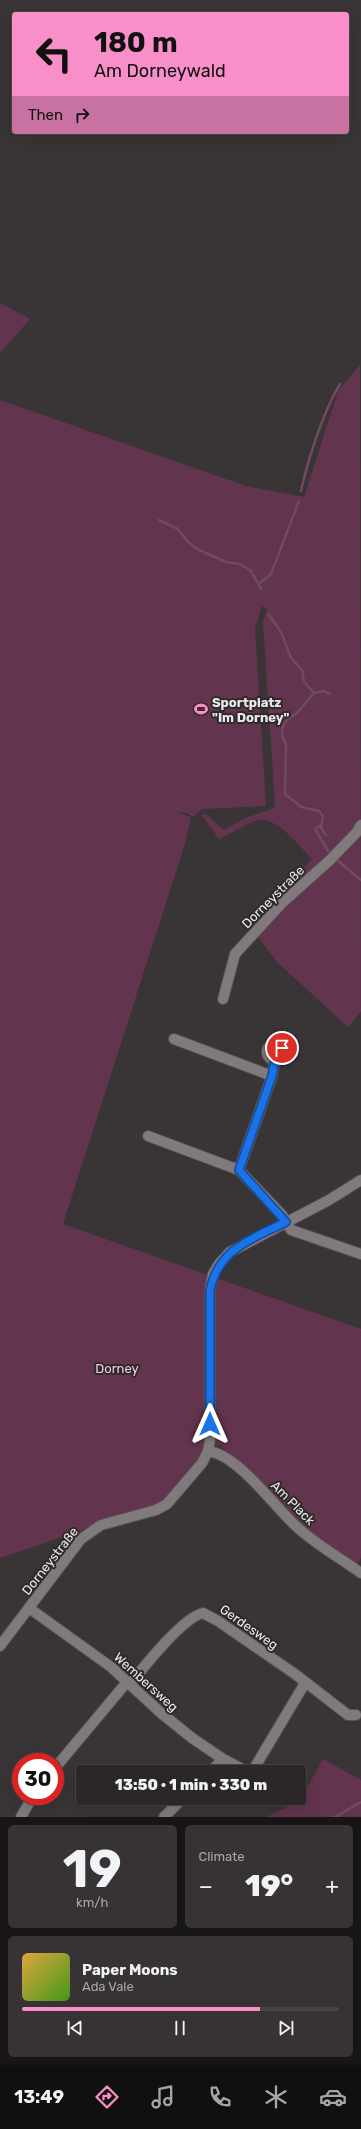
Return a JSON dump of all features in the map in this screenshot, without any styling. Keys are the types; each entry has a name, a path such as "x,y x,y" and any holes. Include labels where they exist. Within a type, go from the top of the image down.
{"street":[{"name":"Dorneystraße","path":"223,999 236,954 282,903 330,860 358,832 361,825"},
{"path":"174,1039 272,1076"},
{"path":"239,1170 272,1076 275,1060"},
{"path":"148,1136 239,1170 286,1222 291,1230 361,1254"},
{"name":"Dorneystraße","path":"0,1646 81,1539 101,1524 156,1510 167,1504 202,1463 208,1451 210,1439 210,1290 213,1274 219,1264 230,1252 361,1180"},
{"name":"Am Plack","path":"208,1451 223,1455 256,1485 298,1529 361,1573"},
{"name":"Wembersweg","path":"29,1608 111,1667 166,1717 223,1759 235,1765"},
{"name":"Gerdesweg","path":"64,1758 129,1683 170,1639 190,1620 203,1613 218,1621 306,1683 348,1715 356,1715"},
{"path":"256,1765 306,1683"},
{"path":"217,1765 223,1759"},
{"path":"21,1817 28,1805"},
{"path":"164,1817 176,1805"}],"green space":[{"path":"0,303 30,319 0,353"},
{"name":"Dorney","path":"360,365 361,1012 348,1027 278,963 257,936 287,903 277,893 312,859 295,840 273,823 265,820 258,820 219,839 201,814 206,814 224,830 245,818 272,809 275,805 263,622 267,609 262,606 255,628 266,806 202,809 193,817 187,813 177,812 191,817 185,844 63,1224 361,1329 361,1557 357,1565 352,1564 301,1525 221,1446 214,1445 172,1491 156,1505 102,1521 80,1531 0,1558 0,400 246,486 304,497 338,391"},
{"path":"323,1759 361,1780 361,1817 267,1817 291,1805 306,1805 306,1789"}],"waterway":[{"path":"301,491 317,436 328,408 340,384"},
{"path":"260,583 271,574 299,501"},
{"path":"159,520 178,529 188,542 197,549 226,562 240,564 251,571 261,589"},
{"path":"269,615 281,632 291,658 302,670 304,682 314,693 298,712 285,722 283,726 282,735 286,744 285,794 301,807 319,811 323,816 321,828 326,835"},
{"path":"314,693 323,691 330,694"},
{"path":"321,825 315,829 328,851"},
{"path":"337,860 361,880"},
{"path":"335,1817 361,1802"}],"place":[{"name":"Sportplatz \"Im Dorney\"","path":"201,709"}],"route":[{"path":"210,1424 210,1290 213,1274 219,1264 238,1246 286,1222 282,1215 239,1170 272,1076 275,1060 281,1057 283,1053 282,1048"}]}
